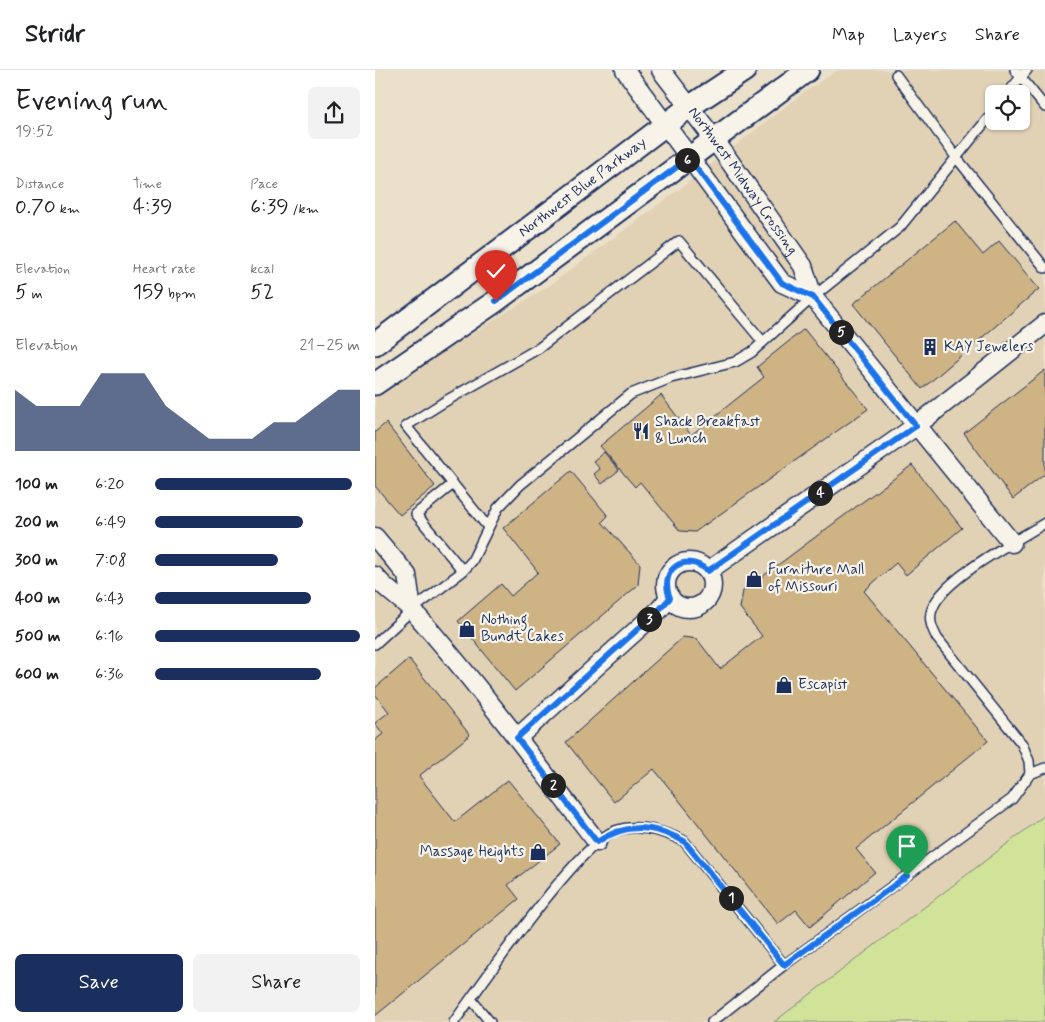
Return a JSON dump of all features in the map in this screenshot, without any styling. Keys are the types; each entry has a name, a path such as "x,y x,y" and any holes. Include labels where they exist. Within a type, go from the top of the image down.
{"street":[{"name":"Northwest Midway Crossing","path":"625,70 782,283 813,297"},
{"name":"Northwest Midway Crossing","path":"661,70 714,139 803,266 813,297 1012,543"},
{"name":"Northwest Blue Parkway","path":"375,344 689,108 745,70"},
{"path":"375,384 496,301 808,70"},
{"path":"708,571 916,426 1045,324"},
{"path":"375,537 407,575 412,610"},
{"path":"687,562 695,562 708,571 712,585 711,592 702,604 696,607 681,607 670,598 666,582 673,568 687,562"},
{"path":"375,576 388,591 412,610 517,738 597,842"},
{"path":"517,738 670,598"}],"lane":[{"path":"1012,85 1018,74 1027,70"},
{"path":"1018,74 1045,107"},
{"path":"895,75 956,157 1045,268"},
{"path":"376,641 412,610 463,571 472,561 487,526 498,508 520,485 631,394 671,378 735,362 763,342 813,297 900,227 985,121"},
{"path":"487,526 405,426 539,348 679,241 763,342"},
{"path":"453,484 416,514 463,571"},
{"path":"1030,774 1029,761 1022,744 937,638 932,627 931,614 934,603 944,590 966,572 1045,523"},
{"path":"712,1022 784,965 1013,799 1030,774 1045,768"},
{"path":"454,1022 560,881 597,842 613,832 627,828 649,829 670,834 684,841 784,965"},
{"path":"471,999 490,1022"}],"shaded area":[{"path":"838,70 1045,70 1045,815 774,1022 375,1022 375,399 392,384 547,287 677,191 804,92"}],"green space":[{"path":"1045,815 1045,1022 774,1022"}],"building":[{"name":"KAY Jewelers","path":"955,221 983,255 999,241 1039,289 922,389 853,304"},
{"path":"804,329 868,409 695,532 680,531 640,482 635,487 600,446 661,395 691,435 764,377 757,367"},
{"path":"1045,370 1045,474 1013,499 964,433"},
{"path":"386,423 435,486 400,515 375,486 375,432"},
{"path":"604,452 619,470 602,484 594,474 600,469 593,461"},
{"path":"912,465 962,528 906,575 896,563 864,591 988,741 856,849 875,872 810,927 796,910 778,924 654,769 614,802 566,742 683,637 697,639 720,669 762,636 740,608 743,591"},
{"path":"571,471 608,516 602,522 640,564 638,585 515,691 458,621 501,584 511,596 538,572 503,528"},
{"path":"409,659 470,735 419,776 455,822 508,780 560,844 508,885 519,899 375,1016 375,740 383,734 375,723 389,712 375,694 375,688"}],"place":[{"name":"KAY Jewelers","path":"930,347"},
{"name":"Shack Breakfast & Lunch","path":"641,431"},
{"name":"Furniture Mall of Missouri","path":"754,579"},
{"name":"Nothing Bundt Cakes","path":"467,629"},
{"name":"Escapist","path":"784,685"},
{"name":"Massage Heights","path":"538,852"}],"route":[{"path":"496,301 689,158 782,283 813,297 916,426 708,571 695,562 679,564 673,568 666,582 670,598 659,610 517,738 597,842 613,832 627,828 649,829 670,834 684,841 784,965 907,876"}]}
